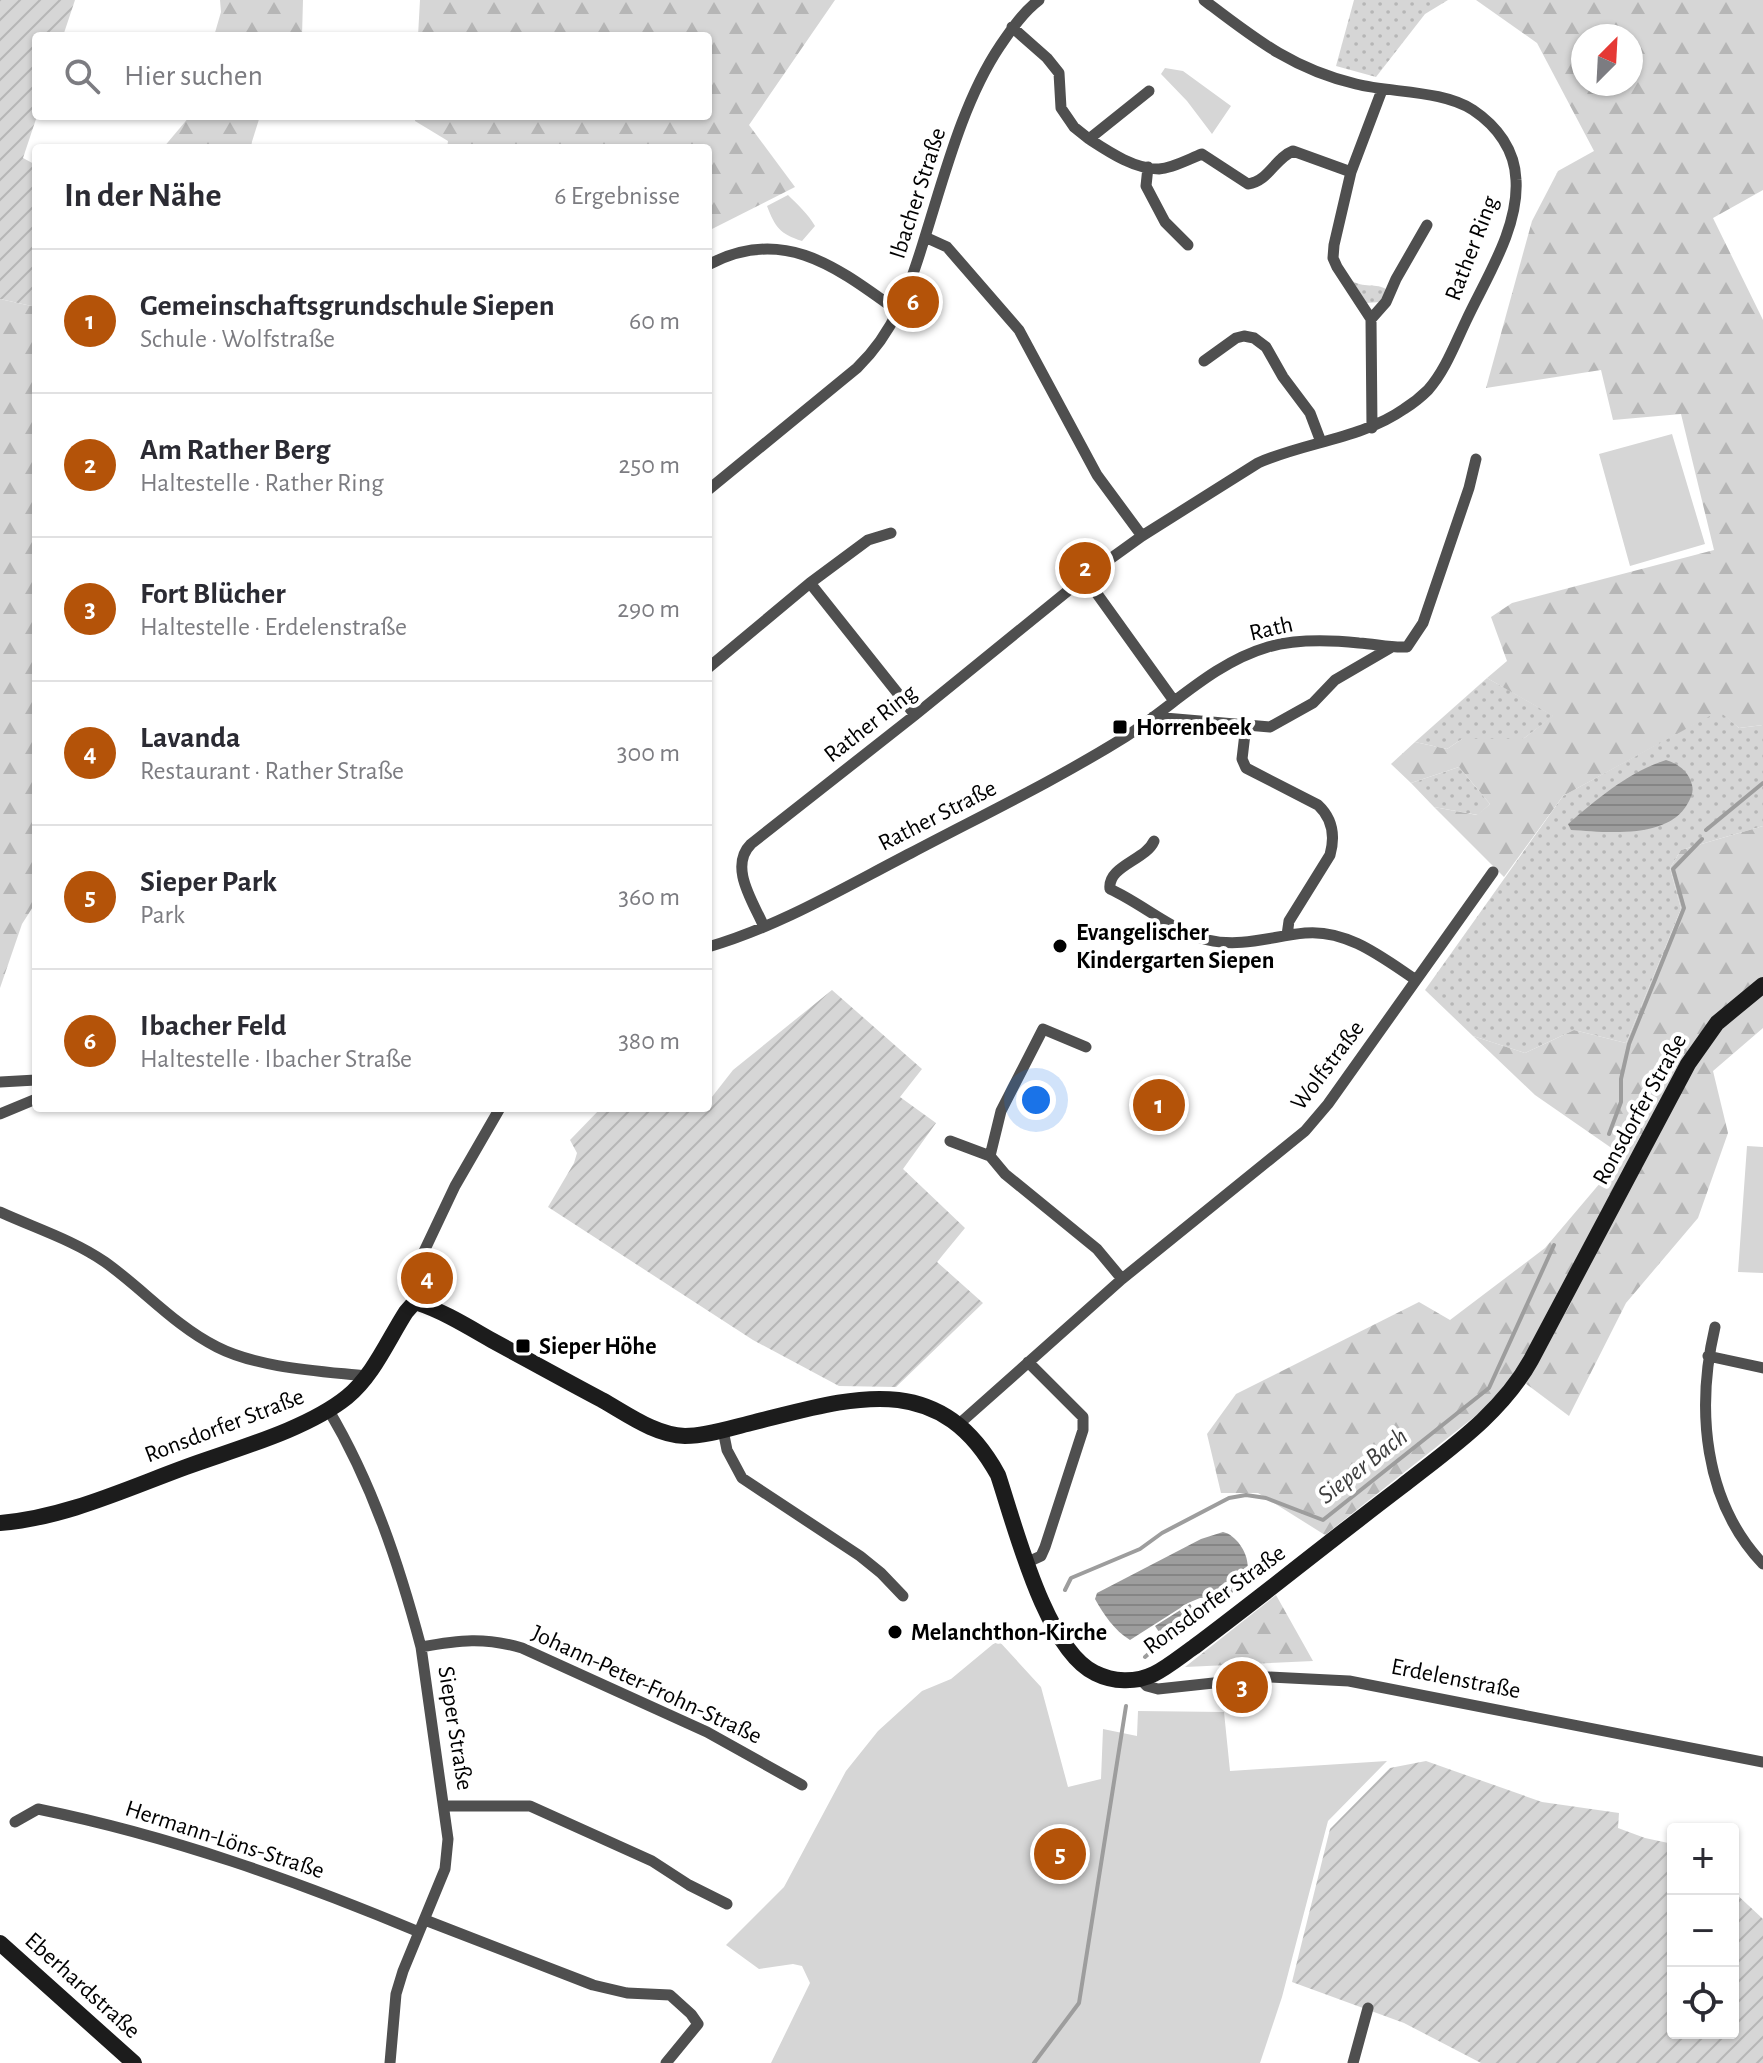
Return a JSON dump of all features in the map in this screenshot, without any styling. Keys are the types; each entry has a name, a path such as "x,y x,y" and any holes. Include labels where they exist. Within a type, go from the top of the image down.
{"main road":[{"name":"Ronsdorfer Straße","path":"0,1523 54,1514 270,1437 328,1409 351,1394 366,1376 413,1304 423,1305 659,1431 685,1436 723,1430 820,1405 867,1398 901,1400 926,1407 959,1424 987,1455 998,1475 1052,1625 1079,1663 1089,1671 1110,1679 1140,1679 1166,1667 1207,1637 1431,1464 1495,1410 1525,1370 1688,1064 1717,1023 1763,985"},
{"name":"Eberhardstraße","path":"0,1943 134,2063"}],"street":[{"path":"1039,0 1012,27 1059,73 1061,108 1074,127 1115,157 1162,169 1202,154 1248,184 1265,176 1285,154 1293,151 1351,172"},
{"name":"Rather Ring","path":"764,927 741,869 741,858 746,849 1085,577 1142,536 1258,463 1372,428 1415,401 1440,372 1504,239 1515,201 1515,167 1501,135 1470,108 1448,100 1353,84 1298,66 1204,0"},
{"name":"Ibacher Straße","path":"712,487 874,352 899,312 970,104 986,66 1012,27"},
{"path":"1372,428 1371,319 1333,258 1351,172 1382,90"},
{"path":"1089,139 1149,91"},
{"path":"1148,167 1146,186 1165,222 1188,245"},
{"path":"1371,319 1386,302 1427,225"},
{"path":"925,237 947,247 1019,330 1097,475 1142,536"},
{"path":"712,263 755,250 796,251 839,270 899,312"},
{"path":"1204,361 1236,338 1254,338 1266,347 1283,377 1310,413 1321,442"},
{"path":"1153,717 1270,727 1313,703 1335,680 1390,648 1407,647 1423,623 1476,459"},
{"path":"712,665 810,583 868,540 891,533"},
{"path":"1085,577 1174,701"},
{"path":"810,583 915,715"},
{"name":"Rath","path":"1174,701 1235,661 1269,647 1302,642 1346,641 1390,648"},
{"name":"Rather Straße","path":"712,946 764,927 1017,799 1090,758 1174,701"},
{"path":"1246,725 1242,759 1246,768 1318,805 1327,814 1331,826 1333,846 1330,855 1289,921 1287,935"},
{"path":"1154,841 1150,850 1114,874 1109,882 1110,889 1173,925 1210,941 1238,944 1287,935 1321,933 1343,938 1372,951 1416,980"},
{"name":"Wolfstraße","path":"959,1424 1122,1279 1305,1131 1328,1104 1493,872"},
{"path":"990,1156 1001,1111 1043,1029 1086,1047"},
{"path":"0,1082 32,1080"},
{"path":"0,1114 32,1101"},
{"path":"413,1304 410,1289 415,1270 455,1186 498,1112"},
{"path":"950,1141 990,1156 1005,1174 1097,1249 1122,1279"},
{"path":"0,1212 104,1262 182,1325 218,1348 311,1372 366,1376"},
{"path":"1715,1327 1708,1356 1704,1412 1707,1446 1714,1476 1736,1527 1763,1564"},
{"path":"1708,1356 1763,1368"},
{"path":"1028,1362 1083,1417 1083,1430 1045,1547 1041,1556 1028,1562"},
{"name":"Sieper Straße","path":"328,1409 356,1459 377,1508 421,1647 446,1806 448,1839 445,1869 396,1994 390,2063"},
{"path":"723,1430 727,1450 742,1478 860,1556 903,1596"},
{"name":"Johann-Peter-Frohn-Straße","path":"421,1647 474,1639 498,1641 522,1648 707,1732 802,1785"},
{"name":"Erdelenstraße","path":"1140,1679 1147,1686 1158,1689 1269,1677 1349,1681 1763,1762"},
{"path":"446,1806 530,1806 652,1861 689,1885 727,1904"},
{"name":"Hermann-Löns-Straße","path":"15,1822 38,1809 140,1832 262,1870 419,1932"},
{"path":"425,1920 593,1985 627,1993 670,1995 698,2024 666,2063"},
{"path":"1353,2063 1368,2008"}],"green space":[{"path":"0,0 75,0 64,32 32,32 32,120 36,120 23,158 32,163 32,306 0,299"},
{"path":"220,0 303,0 302,32 215,32 221,12"},
{"path":"420,0 835,0 749,125 795,187 712,229 712,144 448,144 448,141 415,120 712,120 712,32 418,32"},
{"path":"1354,0 1448,0 1425,14 1376,77 1336,66"},
{"path":"1476,0 1763,0 1763,190 1713,218 1763,320 1763,725 1739,728 1719,711 1563,796 1504,877 1434,807 1477,815 1490,804 1459,767 1411,783 1391,764 1415,742 1447,749 1462,739 1523,739 1553,716 1487,678 1507,661 1491,617 1512,603 1714,550 1681,414 1613,420 1601,370 1486,388 1532,221 1558,171 1594,151 1537,43"},
{"path":"1165,68 1183,71 1231,106 1212,134 1161,74"},
{"path":"187,120 259,120 251,144 166,144"},
{"path":"788,195 815,226 802,241 779,229 767,206"},
{"path":"1351,280 1388,290 1380,302 1366,303"},
{"path":"0,299 32,306 32,908 22,924 0,988"},
{"path":"1672,434 1705,544 1630,566 1599,454"},
{"path":"1487,678 1554,716 1523,739 1462,739 1447,749 1415,742"},
{"path":"1719,710 1739,728 1763,725 1763,826 1681,850 1670,868 1681,909 1626,1043 1574,1030 1525,1053 1473,1036 1425,990 1563,796"},
{"path":"1459,767 1490,804 1478,815 1434,807 1411,783"},
{"path":"1763,826 1763,1028 1713,1071 1728,1133 1698,1218 1626,1303 1569,1416 1521,1380 1325,1535 1258,1493 1221,1493 1207,1434 1236,1394 1419,1302 1450,1320 1545,1248 1623,1156 1535,1095 1473,1036 1525,1053 1574,1030 1626,1043 1681,909 1670,868 1681,850"},
{"path":"832,990 922,1069 900,1097 936,1123 903,1169 965,1228 937,1262 983,1303 896,1387 839,1386 753,1340 548,1207 574,1163 577,1153 570,1140 597,1112 712,1112 712,1097 733,1070"},
{"path":"1747,1146 1763,1147 1763,1273 1738,1272"},
{"path":"1276,1595 1313,1661 1185,1667"},
{"path":"998,1640 1041,1687 1068,1787 1101,1779 1103,1729 1137,1736 1138,1711 1224,1712 1230,1771 1387,1761 1328,1821 1282,1997 1260,2063 771,2063 810,1983 802,1966 793,1964 759,1969 726,1945 784,1887 846,1771 878,1731 922,1691 951,1679"},
{"path":"1426,1761 1542,1802 1619,1813 1618,1828 1667,1843 1667,2039 1739,2039 1739,1897 1763,1919 1763,2063 1481,2063 1404,2023 1292,1982 1330,1829 1390,1768"}],"shaded area":[{"path":"1666,760 1683,769 1692,785 1690,799 1679,815 1666,823 1635,831 1571,830 1568,824 1602,795 1639,771"},
{"path":"1223,1532 1239,1543 1248,1569 1245,1578 1229,1596 1200,1598 1188,1603 1130,1640 1110,1622 1095,1599 1097,1593 1201,1539"},
{"path":"1190,1604 1196,1613 1161,1635 1155,1626"}],"waterway":[{"name":"Sieper Bach","path":"1706,830 1763,783"},
{"name":"Sieper Bach","path":"1609,1134 1621,1102 1621,1079 1629,1044 1684,908 1673,869 1702,839"},
{"name":"Sieper Bach","path":"1065,1590 1071,1578 1140,1549 1162,1533 1229,1498 1246,1495 1266,1498 1323,1520 1489,1388 1554,1245"},
{"name":"Sieper Bach","path":"1145,1657 1162,1642 1168,1629"},
{"name":"Sieper Bach","path":"1034,2063 1079,2003 1126,1706"}],"place":[{"name":"Ibacher Feld","path":"913,302"},
{"name":"Am Rather Berg","path":"1085,568"},
{"name":"Horrenbeek","path":"1120,727"},
{"name":"Evangelischer Kindergarten Siepen","path":"1060,946"},
{"name":"Gemeinschaftsgrundschule Siepen","path":"1159,1105"},
{"name":"Lavanda","path":"427,1278"},
{"name":"Sieper Höhe","path":"523,1346"},
{"name":"Melanchthon-Kirche","path":"895,1632"},
{"name":"Fort Blücher","path":"1242,1687"},
{"name":"Sieper Park","path":"1060,1854"}]}
